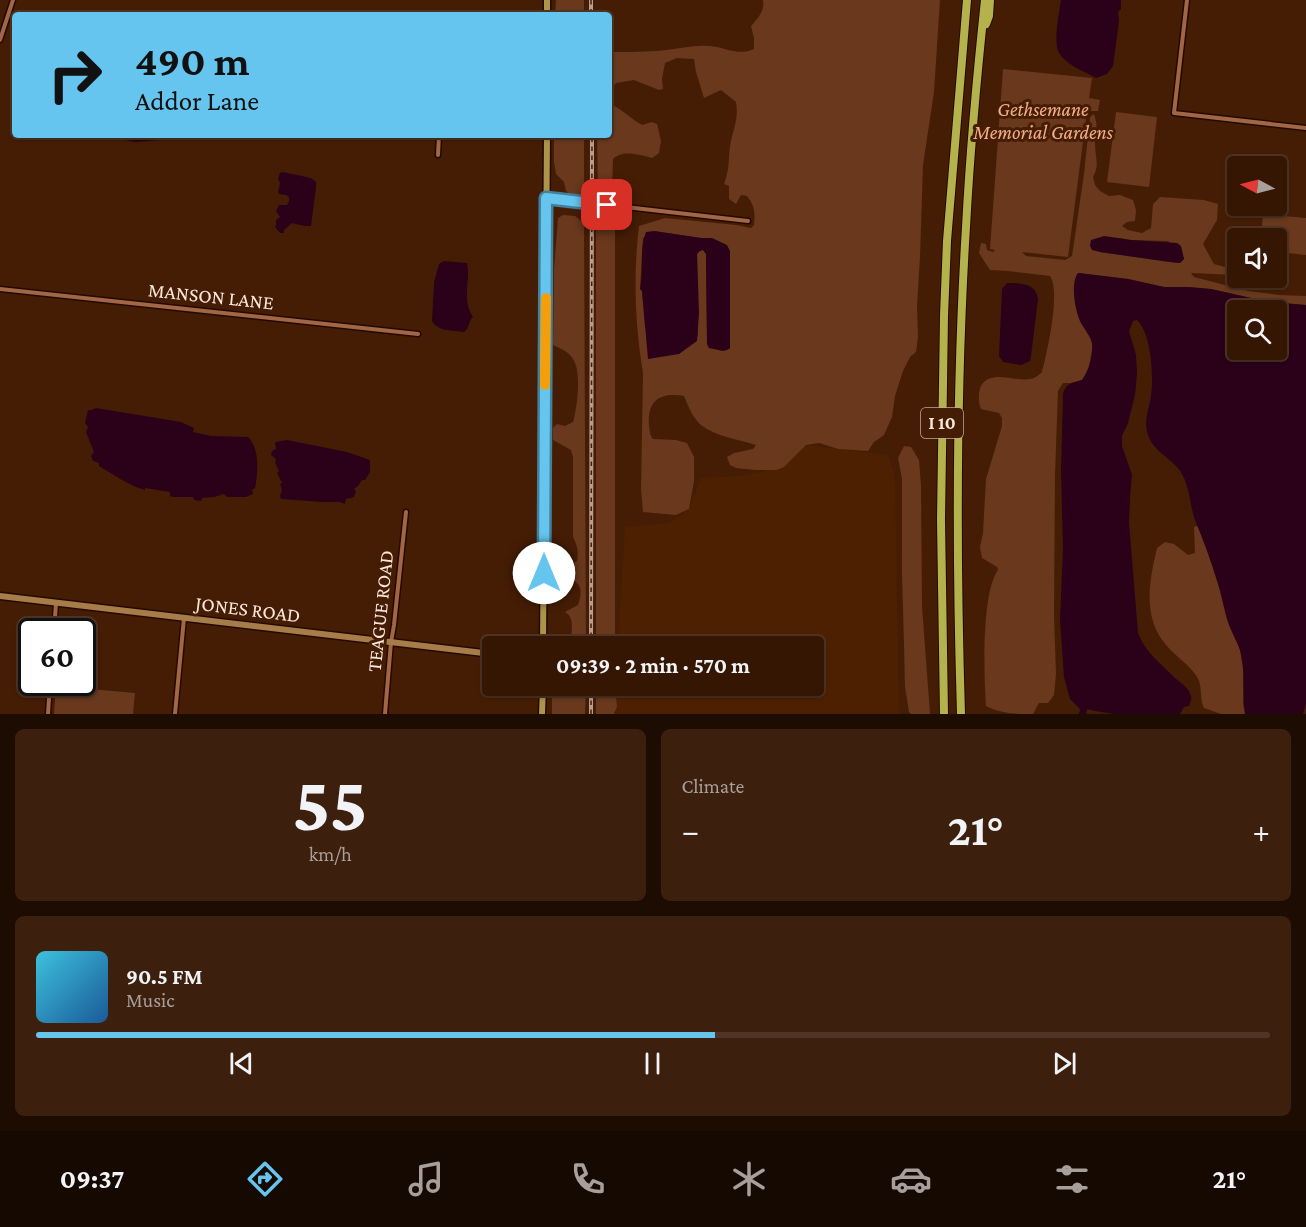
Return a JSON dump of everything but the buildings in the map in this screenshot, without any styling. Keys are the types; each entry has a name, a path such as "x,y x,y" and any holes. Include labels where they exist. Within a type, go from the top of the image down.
{"highway":[{"name":"I 10","path":"944,714 941,520 944,316 947,241 966,0"},
{"name":"I 10","path":"961,714 957,543 961,330 966,227 985,0"},
{"path":"981,40 989,16 990,0"}],"main road":[{"path":"543,636 547,138"},
{"path":"542,714 543,696"}],"street":[{"path":"0,40 13,0"},
{"path":"1187,0 1174,113 1306,128"},
{"path":"438,155 439,138"},
{"path":"546,198 748,221"},
{"name":"MANSON LANE","path":"0,289 418,334"},
{"name":"TEAGUE ROAD","path":"385,714 406,512"},
{"name":"JONES ROAD","path":"0,596 482,653"},
{"path":"55,618 56,602"},
{"path":"175,714 184,618"},
{"path":"48,714 49,696"}],"shaded area":[{"path":"1061,0 1121,0 1113,66 1107,74 1096,78 1071,64 1059,53 1056,35"},
{"path":"117,138 161,138 136,142"},
{"path":"280,173 311,178 316,182 316,187 311,226 292,223 284,230 284,233 280,233 275,227 276,220 280,217 276,211 279,205 287,205 289,201 289,197 278,192 280,183 278,179"},
{"path":"646,232 712,238 727,245 730,251 730,348 728,350 709,348 707,344 706,254 703,250 697,254 699,313 697,341 679,354 648,359 640,289 644,239"},
{"path":"1104,236 1177,243 1181,246 1184,259 1180,263 1092,250 1091,240"},
{"path":"444,261 467,263 467,297 469,310 473,317 464,332 442,329 432,321 434,282 439,264"},
{"path":"1078,273 1128,279 1164,287 1211,289 1260,300 1227,300 1227,360 1287,360 1287,303 1306,305 1306,703 1303,714 1245,714 1240,650 1227,620 1215,573 1193,515 1189,492 1175,464 1149,439 1146,426 1152,387 1152,366 1146,335 1137,320 1133,321 1129,331 1136,355 1135,395 1122,436 1122,446 1132,475 1129,523 1138,633 1154,657 1187,688 1191,700 1189,706 1184,707 1180,714 1114,714 1087,709 1086,714 1079,714 1080,709 1070,699 1064,677 1060,620 1063,548 1061,471 1063,394 1072,383 1082,380 1090,363 1092,349 1090,338 1077,312 1074,283"},
{"path":"1007,283 1031,287 1038,299 1030,361 1021,365 1003,362 999,356 1002,289"},
{"path":"96,408 181,422 194,428 193,432 211,436 248,437 255,448 257,461 253,494 246,497 227,497 224,494 202,498 201,501 194,500 193,497 173,497 170,496 170,492 145,488 145,490 121,480 99,466 99,463 93,461 91,456 94,452 85,423 88,410"},
{"path":"287,440 347,452 370,460 370,472 365,480 362,480 354,489 356,491 354,497 346,499 345,504 281,499 280,484 282,483 277,473 279,471 275,458 271,455 276,449 276,442"},
{"path":"806,445 888,455 895,477 899,714 616,714 616,696 824,696 824,636 619,636 625,527 669,523 689,509 701,478 741,476 784,467"}],"green space":[{"path":"556,0 584,0 584,12 555,12"},
{"path":"763,0 940,0 934,92 923,165 916,352 910,357 903,371 895,396 892,417 884,435 874,442 868,451 838,449 819,443 806,445 784,467 776,470 736,468 730,465 727,457 753,449 756,445 707,429 696,419 684,396 669,395 653,404 650,409 649,425 653,439 687,443 694,457 694,481 689,509 676,515 643,512 641,489 643,373 636,300 639,226 665,218 751,228 754,225 754,213 752,203 747,196 741,195 736,204 729,199 729,186 724,184 736,119 736,102 721,90 704,98 694,59 677,58 665,63 663,89 659,90 634,80 616,83 612,88 612,52 656,51 702,46 740,52 754,49 751,26 762,11","holes":["654,231 712,238 730,251 730,348 722,351 709,348 707,344 706,254 703,250 697,254 698,336 679,354 645,327 640,289 643,238"]},
{"name":"Gethsemane Memorial Gardens","path":"1003,69 1092,78 1089,98 1100,100 1098,111 1087,111 1068,257 1022,252 1026,256 1065,260 1072,256 1090,117 1094,114 1097,127 1095,144 1097,165 1093,177 1095,185 1109,196 1120,195 1133,200 1136,210 1135,221 1127,222 1122,226 1142,233 1151,228 1153,204 1160,197 1204,200 1218,204 1217,220 1203,244 1214,264 1227,268 1227,275 1191,273 1194,277 1227,286 1227,288 1306,296 1306,305 1287,303 1287,300 1260,300 1211,289 1164,287 1128,279 1079,273 1080,321 1092,341 1092,350 1088,372 1082,380 1063,383 1058,391 1054,616 1056,674 1054,695 1048,703 1039,703 1033,714 1009,713 986,706 984,656 986,615 993,581 998,570 982,558 980,547 986,479 1002,426 1002,418 999,413 981,409 979,394 981,386 991,378 1032,379 1042,372 1052,322 1054,295 1050,276 990,270 979,253 981,243 986,244 987,250 993,252 995,250 990,249","holes":["1118,238 1168,241 1182,254 1184,259 1180,263 1100,252"]},
{"path":"612,105 642,125 652,122 657,124 661,141 659,153 652,158 632,154 617,156 613,159 612,191 598,193 597,138 612,138"},
{"path":"1116,112 1157,117 1149,187 1107,182"},
{"path":"554,138 584,138 584,188 580,196 572,196 566,191 564,182 556,174"},
{"path":"604,211 612,216 615,227 615,636 596,636 596,219 598,213"},
{"path":"563,215 575,216 584,223 586,636 571,636 571,620 565,612 578,605 581,594 577,583 564,575 565,567 577,561 578,557 573,537 573,457 571,450 553,440 553,428 557,424 565,426 573,422 578,390 576,365 573,359 567,352 553,345 554,270 558,218"},
{"path":"1263,216 1306,218 1306,255 1287,253 1287,228 1262,228"},
{"path":"904,446 911,447 919,460 922,606 930,714 911,714 909,712 905,687 902,479 898,458"},
{"path":"1198,526 1208,550 1229,624 1240,650 1245,714 1221,714 1204,708 1197,677 1159,635 1151,612 1150,587 1157,548 1165,542 1174,544 1188,555 1195,553 1194,527"},
{"path":"96,690 135,693 133,714 54,714 55,696 96,696"},
{"path":"586,696 585,714 552,714 552,697"},
{"path":"596,696 616,696 617,707 614,714 596,714"}],"railway":[{"path":"591,0 591,12"},
{"path":"591,636 592,138"},
{"path":"591,696 591,714"}],"slow traffic":[{"path":"545,385 546,298"}],"route":[{"path":"544,573 546,198 607,205"}]}
